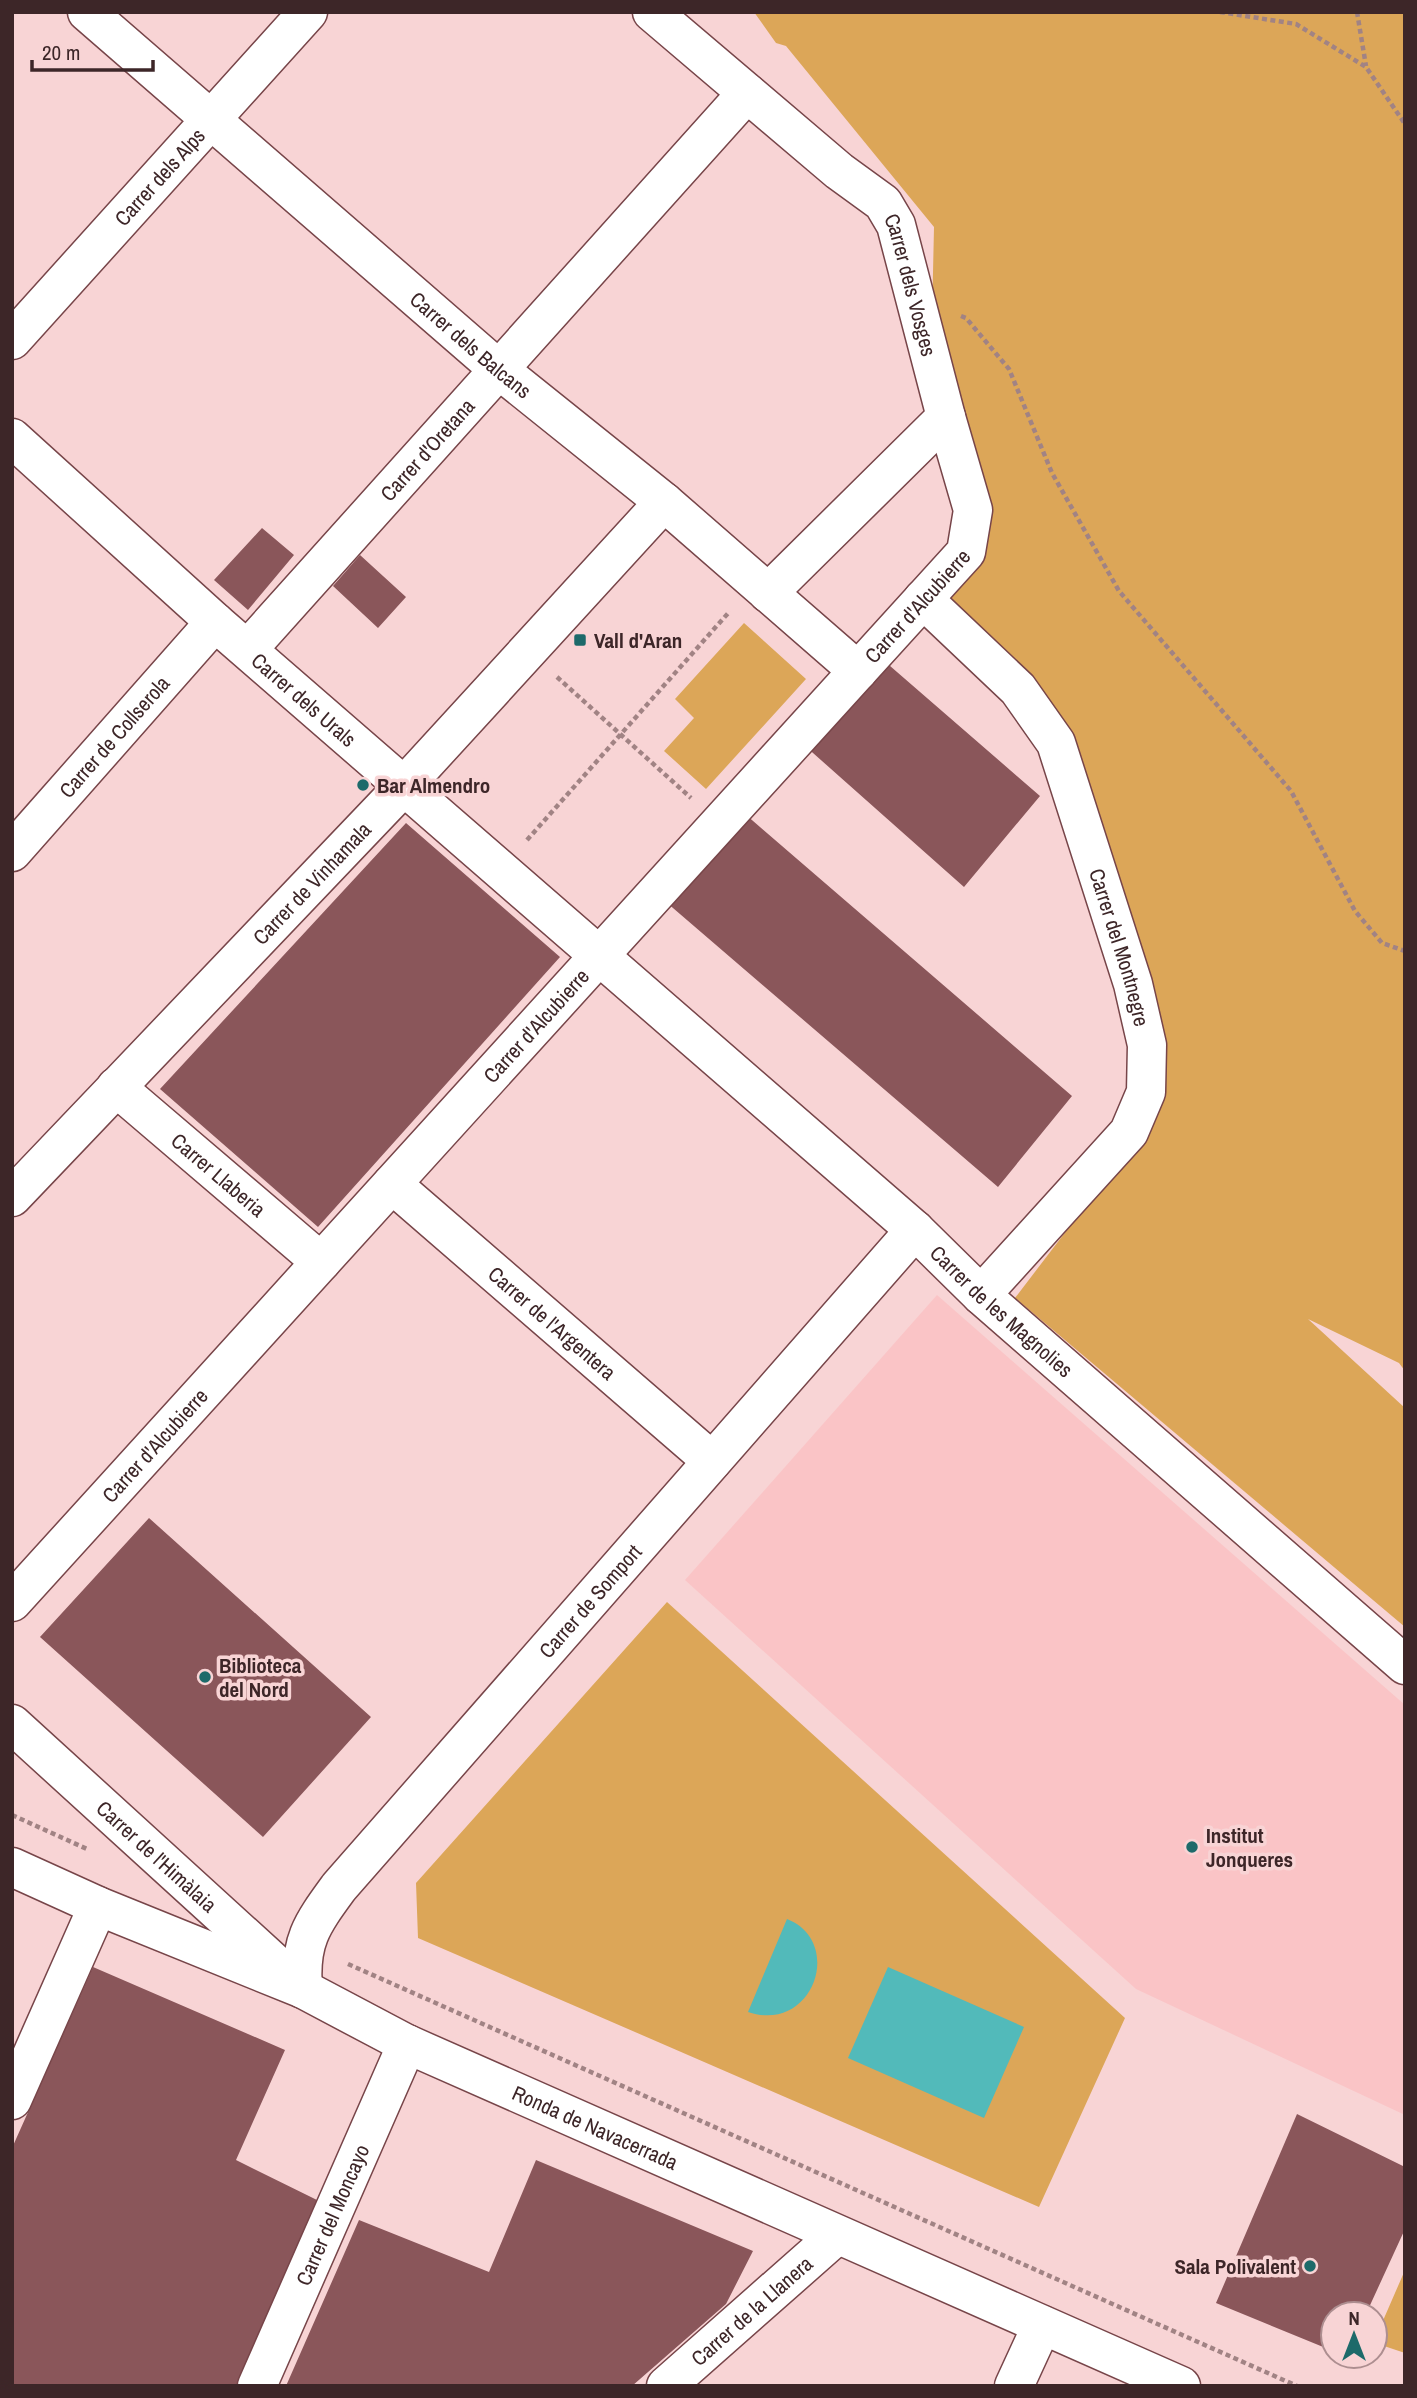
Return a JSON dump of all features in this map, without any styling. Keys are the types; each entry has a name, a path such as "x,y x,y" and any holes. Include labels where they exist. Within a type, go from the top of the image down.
{"street":[{"name":"Carrer dels Balcans","path":"88,12 497,369 664,502 858,671"},
{"name":"Carrer dels Alps","path":"12,340 308,12"},
{"name":"Carrer dels Vosges","path":"652,12 839,171 883,203 896,225 946,417"},
{"name":"Carrer d'Oretana","path":"248,649 747,93"},
{"path":"762,588 946,417"},
{"name":"Carrer d'Alcubierre","path":"12,1602 966,552 973,510 946,417"},
{"name":"Carrer dels Urals","path":"12,438 215,622 599,954"},
{"name":"Carrer de Vinhamala","path":"12,1197 405,785 664,502"},
{"name":"Carrer del Montnegre","path":"923,599 1018,689 1056,743 1133,984 1147,1045 1146,1092 1129,1132 981,1295"},
{"name":"Carrer de Collserola","path":"12,852 215,622"},
{"name":"Carrer de les Magnolies","path":"599,954 915,1230 981,1295 1405,1665"},
{"name":"Carrer Llaberia","path":"116,1087 321,1262"},
{"name":"Carrer de l'Argentera","path":"392,1184 712,1461"},
{"name":"Carrer de Somport","path":"303,1989 304,1945 310,1927 339,1887 915,1230"},
{"name":"Carrer de l'Himàlaia","path":"12,1724 303,1989"},
{"name":"Ronda de Navacerrada","path":"12,1867 98,1906 303,1989 407,2045 1181,2386"},
{"path":"12,2100 98,1906"},
{"name":"Carrer del Moncayo","path":"257,2386 407,2045"},
{"name":"Carrer de la Llanera","path":"666,2386 837,2235"},
{"path":"1014,2386 1042,2325"}],"path":[{"path":"1220,12 1296,24 1366,67 1405,124"},
{"path":"1357,12 1366,67"},
{"path":"916,305 966,318 1009,369 1052,473 1119,591 1291,791 1355,911 1382,943 1405,951"},
{"path":"522,846 621,734 762,588"},
{"path":"528,652 695,802"},
{"path":"12,1815 97,1853"},
{"path":"304,1945 1297,2386"}],"shaded area":[{"path":"754,12 1405,12 1405,1371 1399,1363 1308,1319 1405,1408 1405,1627 1015,1298 1138,1137 1156,1094 1075,759 942,596 974,558 932,318 934,227 786,46 776,43"},
{"path":"744,623 806,679 706,789 664,751 694,718 675,699"},
{"name":"Institut Jonqueres","path":"937,1295 1405,1705 1405,2115 1136,1989 685,1580"},
{"path":"667,1602 1125,2018 1039,2207 418,1938 416,1883"},
{"path":"1405,2270 1405,2353 1389,2348 1389,2307"}],"water":[{"path":"787,1919 805,1931 815,1946 817,1964 814,1982 804,1998 790,2010 771,2015 748,2012"},
{"path":"888,1967 1024,2027 984,2118 848,2058"}],"building":[{"path":"262,528 294,555 248,610 214,580"},
{"path":"360,555 406,597 378,628 333,586"},
{"path":"882,659 1040,796 964,887 804,745"},
{"path":"745,814 1072,1096 998,1187 666,902"},
{"path":"406,823 560,957 318,1227 160,1089"},
{"name":"Biblioteca del Nord","path":"149,1518 371,1717 263,1837 40,1637"},
{"path":"93,1967 285,2050 236,2160 317,2200 237,2386 12,2386 12,2148"},
{"name":"Sala Polivalent","path":"1297,2114 1405,2167 1405,2229 1372,2300 1319,2300 1319,2345 1216,2303"},
{"path":"536,2160 753,2251 726,2304 632,2386 286,2386 359,2220 489,2272"}],"place":[{"name":"Vall d'Aran","path":"580,640"},
{"name":"Bar Almendro","path":"363,785"},
{"name":"Biblioteca del Nord","path":"205,1677"},
{"name":"Institut Jonqueres","path":"1192,1847"},
{"name":"Sala Polivalent","path":"1310,2266"}]}
